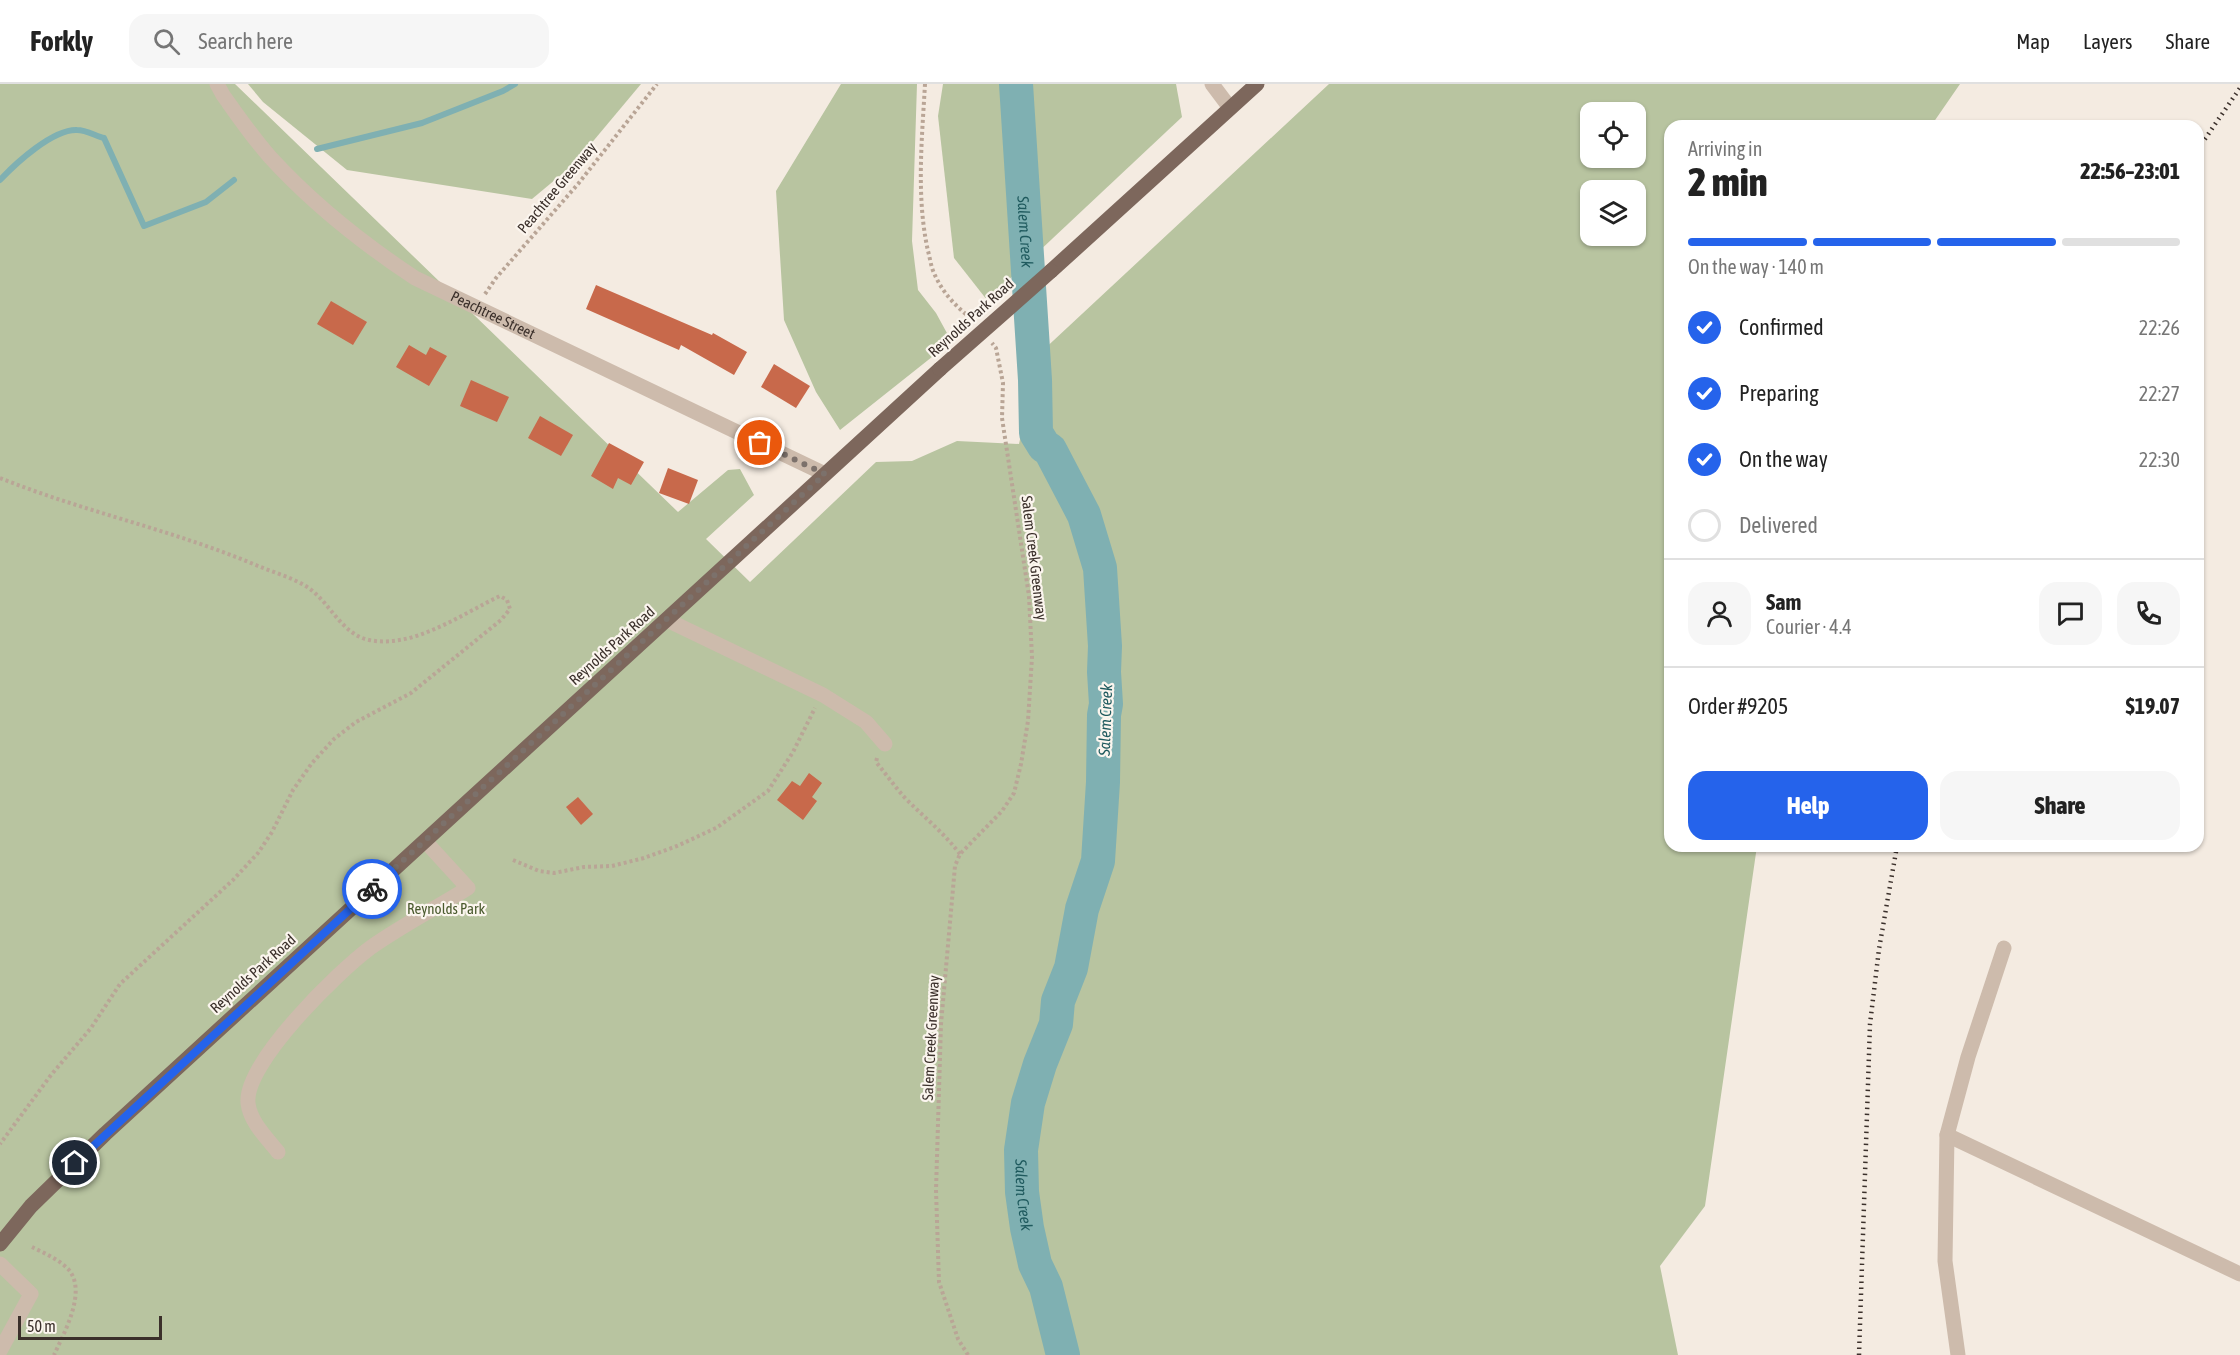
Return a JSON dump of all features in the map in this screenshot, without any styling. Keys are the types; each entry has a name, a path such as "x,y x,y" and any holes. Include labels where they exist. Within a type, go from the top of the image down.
{"main road":[{"name":"Reynolds Park Road","path":"0,1244 31,1206 105,1134 940,369 1257,84"}],"street":[{"name":"Peachtree Street","path":"217,84 270,157 336,221 379,255 415,278 825,474"},
{"path":"1212,84 1230,108"},
{"path":"667,620 823,694 866,722 885,744"},
{"path":"278,1152 254,1122 247,1100 263,1062 289,1027 351,963 372,947 468,888 425,841"},
{"path":"1958,1355 1945,1261 1947,1135 1968,1057 2004,948"},
{"path":"1947,1135 2240,1274"},
{"path":"0,1264 31,1294 0,1351"}],"path":[{"name":"Peachtree Greenway","path":"477,308 496,278 578,184 657,84"},
{"path":"925,84 921,179 924,234 933,272 959,309 975,321"},
{"name":"Salem Creek Greenway","path":"968,1355 958,1339 939,1282 936,1190 941,1024 955,866 960,854 1002,811 1014,793 1028,721 1032,657 1029,596 1002,418 1003,382 996,348 989,339"},
{"path":"0,478 32,491 198,543 305,586 351,631 369,640 412,637 440,627 500,596 507,600 510,609 501,620 411,693 356,722 334,739 312,763 293,790 258,853 233,880 120,984 91,1028 51,1075 0,1144"},
{"path":"513,860 539,871 554,873 584,867 612,866 677,846 716,828 768,791 793,752 823,694"},
{"path":"885,744 878,753 876,762 906,799 945,835 960,854"},
{"path":"32,1247 68,1268 75,1280 75,1296 69,1322 54,1355"}],"green space":[{"name":"Reynolds Park","path":"0,84 235,84 678,512 728,470 740,469 754,495 706,539 750,582 876,462 912,461 957,441 1019,444 1039,354 1329,84 1960,84 1935,120 1664,120 1664,852 1756,852 1705,1206 1660,1266 1678,1355 0,1355"},
{"path":"248,84 641,84 574,164 532,199 347,170 263,102"},
{"path":"841,84 917,84 912,241 918,290 936,313 948,335 942,349 840,430 816,392 784,320 776,191"},
{"path":"943,84 1176,84 1182,117 987,300 954,258 938,116"}],"building":[{"path":"596,285 712,335 713,333 747,352 734,375 681,345 679,350 586,309"},
{"path":"331,301 367,322 353,345 317,324"},
{"path":"409,345 426,355 430,347 447,356 429,386 396,367"},
{"path":"774,364 810,386 796,408 761,387"},
{"path":"471,380 509,397 497,422 460,406"},
{"path":"540,416 573,435 561,456 528,438"},
{"path":"609,443 644,462 631,485 618,478 613,489 591,476"},
{"path":"668,468 698,480 689,504 659,493"},
{"path":"809,773 822,783 812,797 817,801 803,820 777,800 792,781 800,786"},
{"path":"578,797 593,814 581,825 566,807"}],"waterway":[{"path":"317,149 422,123 503,91 515,84"},
{"name":"Salem Creek","path":"1016,84 1035,380 1036,433 1044,446 1050,450 1084,515 1100,568 1105,646 1106,704 1098,861 1082,909 1071,968 1058,1001 1056,1024 1028,1103 1021,1150 1022,1192 1027,1228 1035,1264 1046,1287 1063,1355"},
{"path":"0,180 25,156 46,141 67,131 77,130 104,138 144,226 206,202 234,180"}],"railway":[{"path":"2204,140 2240,88"},
{"path":"1859,1355 1870,1024 1879,949 1896,852"}],"way so far":[{"path":"372,889 825,474 760,443"}],"route":[{"path":"75,1163 372,889"}]}
